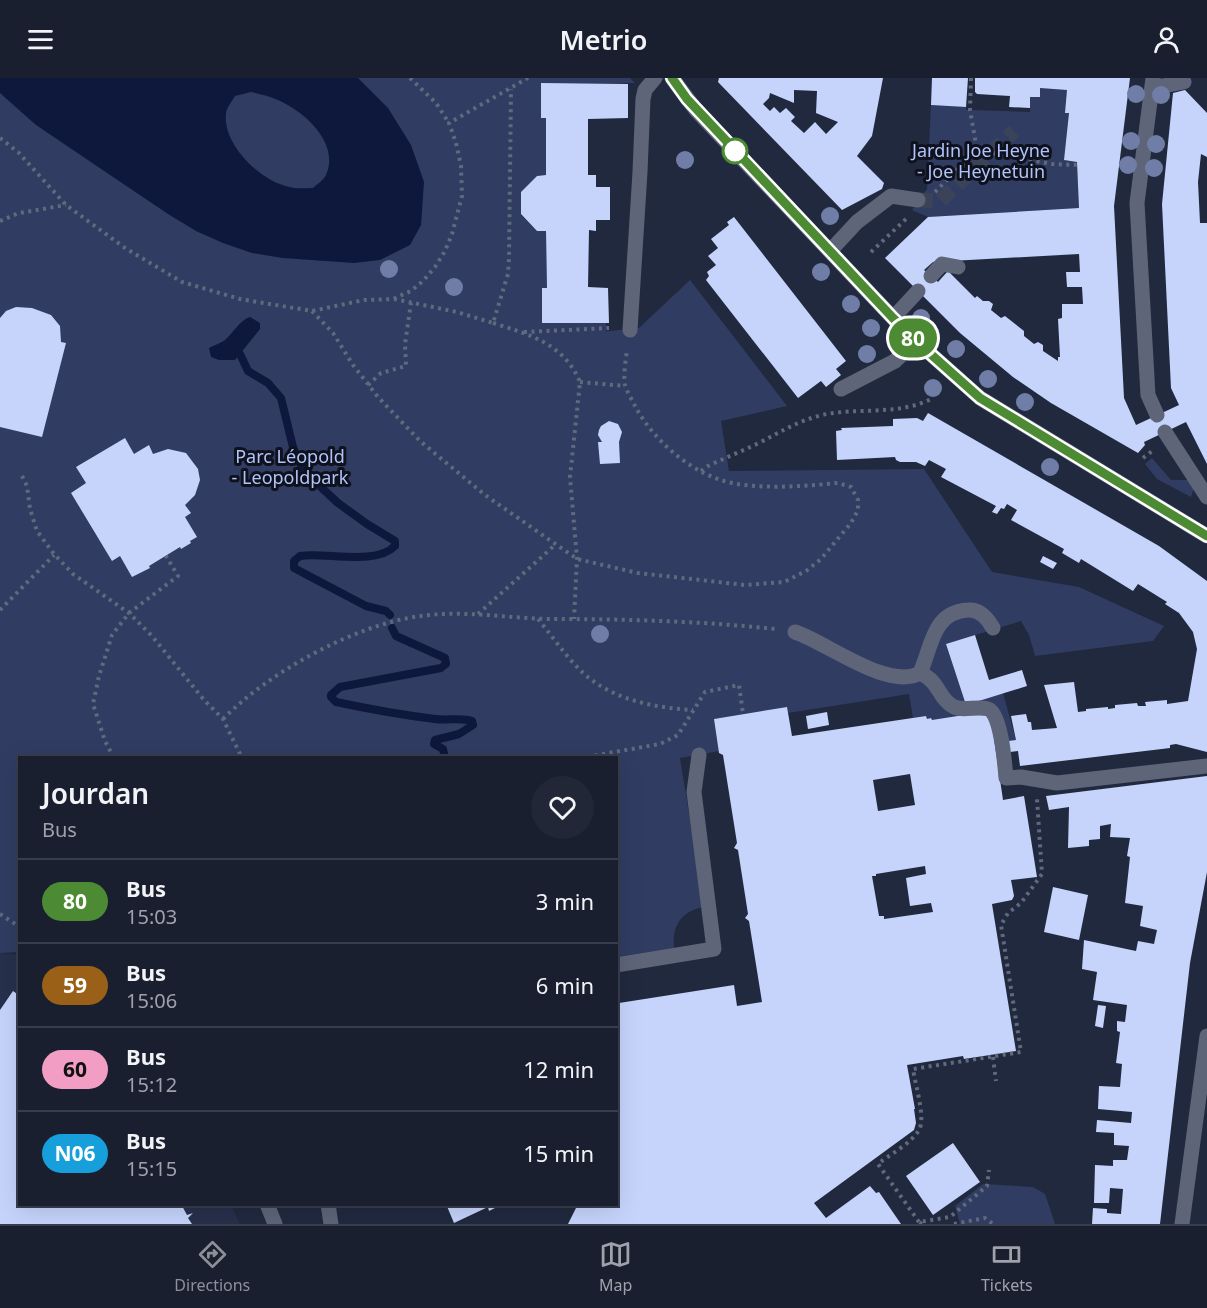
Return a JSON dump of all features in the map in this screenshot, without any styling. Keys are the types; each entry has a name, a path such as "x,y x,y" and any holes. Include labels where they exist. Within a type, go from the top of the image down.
{"street":[{"path":"630,330 643,99 645,90 655,78"},
{"path":"672,78 691,105 831,250 893,318 980,398 1207,536"},
{"path":"1157,415 1148,395 1137,203 1152,83 1184,82"},
{"path":"831,250 858,222 891,196 924,198"},
{"path":"931,276 942,264 958,267"},
{"path":"893,318 918,291"},
{"path":"841,389 895,361 916,341"},
{"path":"1165,432 1207,497"},
{"path":"795,632 813,639 846,659 889,675 913,677 920,673 933,634 947,617 959,610 974,609 988,618 993,628"},
{"path":"920,673 928,676 951,705 963,709 988,709 993,712 1002,745 1006,778 1028,778 1057,783 1207,766"},
{"path":"618,965 714,949 694,792 699,755"},
{"path":"1182,1224 1203,1089 1207,1036"},
{"path":"268,1206 275,1224"},
{"path":"328,1206 331,1224"}],"path":[{"path":"393,299 411,291 423,281 445,251 462,196 456,142 449,123 436,103 410,78"},
{"path":"449,123 528,78"},
{"path":"971,78 970,110 977,150"},
{"path":"493,323 508,274 510,258 511,89"},
{"path":"0,138 18,152 66,205 125,248 182,282 240,299 312,311 364,300 393,299 457,312 523,332 565,356 580,382 570,477 577,559 574,619"},
{"path":"977,150 1052,164 1078,165"},
{"path":"924,198 977,150"},
{"path":"0,221 19,213 66,205"},
{"path":"871,252 910,215"},
{"path":"368,385 381,373 406,366 405,344 411,303"},
{"path":"312,311 333,333 353,366 368,385 420,441 485,495 577,559 638,573 745,585 784,582 806,571 821,559 851,523 858,510 855,492 851,487 838,483 755,486 736,484 708,475 672,451 655,435 642,418 625,386 630,330"},
{"path":"523,332 609,328"},
{"path":"580,382 625,386"},
{"path":"702,471 798,422 825,415 883,411 920,404 931,399"},
{"path":"22,476 27,486 30,509 37,531 54,554 73,574 129,613 174,661 204,700 223,718 241,756"},
{"path":"477,615 556,544"},
{"path":"0,610 54,554"},
{"path":"113,756 105,741 93,704 99,676 112,635 129,613 178,576 166,556"},
{"path":"223,718 242,699 322,649 363,630 422,615 656,620 795,632"},
{"path":"537,619 581,671 613,693 654,706 693,710"},
{"path":"591,756 660,744 678,735 705,692 740,685 743,714"},
{"path":"989,1170 987,1186 950,1218 921,1223 878,1164 920,1129 922,1120 913,1069 1021,1052 1001,925 1008,913 1027,896 1042,874 1028,778"},
{"path":"0,914 18,926"},
{"path":"993,1058 996,1081"},
{"path":"954,1224 985,1218 993,1224"}],"shaded area":[{"path":"0,78 358,78 388,108 411,145 424,182 421,225 410,245 380,260 354,263 283,258 252,253 196,231 168,214 36,125 0,93","holes":["251,92 275,99 299,112 324,140 329,163 325,177 313,188 289,187 266,177 255,169 237,148 226,125 226,113 235,96"]},
{"path":"250,317 260,323 260,329 235,360 219,360 211,357 209,348 224,340 240,323"},
{"path":"0,953 18,955 18,1206 231,1206 240,1224 0,1224"}],"green space":[{"name":"Parc Léopold - Leopoldpark","path":"0,78 630,78 635,83 541,84 541,118 546,118 546,175 537,176 521,192 521,215 537,231 546,231 547,288 542,288 542,323 606,323 606,331 639,328 690,280 787,406 721,421 729,471 924,469 992,572 1079,587 1164,626 1153,641 1035,656 1029,635 1021,621 946,644 966,705 1003,693 1016,740 1008,741 931,718 927,719 926,716 913,718 909,694 788,713 787,707 714,719 719,751 680,758 704,907 689,912 680,921 675,933 674,948 618,957 618,756 18,756 18,952 0,953"},
{"name":"Jardin Joe Heyne - Joe Heynetuin","path":"1040,88 1067,90 1066,113 1069,113 1064,160 1077,162 1079,208 928,217 912,210 927,189 931,105 966,107 966,110 1030,112 1030,97 1040,97"},
{"path":"1152,458 1171,480 1188,480 1194,488 1191,497 1157,479 1145,464"},
{"path":"983,1184 1033,1187 1045,1194 1055,1224 960,1224 955,1206"}],"building":[{"path":"719,78 883,78 872,136 857,156 884,183 882,189 842,210 718,82","holes":["794,90 817,91 816,113 838,122 826,134 815,122 804,133 791,121 795,117 786,108 780,113 774,107 770,111 763,104 769,98 770,93 794,103"]},
{"path":"932,78 968,78 966,107 931,105"},
{"path":"975,78 1130,78 1114,206 1124,398 1136,425 1179,405 1171,388 1162,204 1173,93 1185,90 1207,113 1207,157 1201,154 1198,182 1200,223 1207,223 1207,464 1186,422 1144,442 1145,445 1138,453 1051,403 1013,377 960,333 885,258 928,217 1079,208 1077,162 1064,160 1069,113 1065,113 1067,90 1040,88 1040,97 1030,97 1030,108 1009,107 1010,96 975,92","holes":["1079,254 1080,272 1066,272 1067,287 1082,287 1083,304 1062,304 1062,318 1058,319 1060,357 1058,361 1043,351 1043,345 1038,342 1034,344 1024,336 1024,331 1005,316 1001,318 991,310 993,304 977,296 975,298 948,271 938,282 924,270 933,262"]},
{"path":"541,83 628,84 628,118 588,119 588,175 596,175 596,187 610,187 610,220 596,220 596,231 589,230 588,287 608,288 609,323 542,323 542,288 547,288 546,231 537,231 521,214 521,192 537,176 546,175 546,118 541,118"},
{"path":"734,217 846,361 836,369 841,375 826,387 821,381 798,398 706,280 709,276 707,272 716,265 708,256 718,248 711,239 729,225 727,222"},
{"path":"16,307 32,308 51,315 60,326 61,342 66,343 42,437 0,427 0,318 6,311"},
{"path":"928,413 1159,546 1207,581 1207,752 1176,744 1170,745 1170,748 1020,766 1018,751 1010,752 1008,741 1016,740 1011,716 1026,714 1028,722 1031,722 1032,730 1057,728 1044,685 1074,682 1078,712 1137,703 1138,706 1146,706 1145,702 1167,700 1167,704 1188,701 1197,649 1193,632 1179,613 1165,604 1167,602 1138,584 1133,591 1081,559 1079,563 1062,553 1064,549 1011,520 1017,510 1007,504 997,514 992,512 996,506 941,477 946,469 929,460 925,466 916,462 900,462 895,457 837,460 836,431 842,430 841,428 893,426 893,419 917,418 923,421"},
{"path":"609,421 618,424 622,432 619,442 620,463 600,464 598,442 602,442 598,435 599,430"},
{"path":"125,438 134,454 149,445 153,454 168,449 186,453 198,469 200,480 195,495 185,505 191,513 185,517 197,537 190,541 191,543 181,549 180,547 149,566 150,568 132,577 120,556 112,561 71,493 86,483 76,467"},
{"path":"1043,556 1057,563 1053,569 1040,562"},
{"path":"975,635 989,680 1022,670 1027,686 966,705 946,644"},
{"path":"787,707 792,736 926,716 927,719 932,720 990,711 1003,800 1024,796 1037,877 1011,880 1014,896 1012,900 992,904 1016,1051 907,1065 915,1109 914,1130 814,1203 826,1218 870,1186 876,1193 879,1192 901,1224 568,1224 577,1206 618,1206 618,1001 734,985 737,1006 762,1002 749,921 745,918 748,914 738,850 734,848 737,843 723,755 719,753 714,719","holes":["910,774 915,805 878,811 873,780","925,866 926,874 906,878 910,906 931,903 933,912 884,919 884,916 879,916 872,876"]},
{"path":"827,712 829,725 808,729 806,716"},
{"path":"1207,776 1207,872 1190,963 1160,1224 1092,1224 1093,1208 1107,1209 1107,1213 1121,1214 1123,1189 1110,1188 1109,1203 1094,1203 1095,1165 1113,1166 1113,1160 1127,1160 1129,1146 1114,1145 1114,1133 1096,1132 1097,1120 1131,1123 1132,1112 1098,1109 1099,1086 1120,1087 1122,1064 1116,1063 1120,1032 1117,1031 1117,1021 1125,1022 1127,1005 1093,1000 1097,972 1082,969 1084,940 1136,951 1138,941 1154,944 1157,930 1140,926 1143,906 1125,903 1130,838 1110,837 1111,824 1100,826 1100,839 1089,840 1089,846 1068,848 1069,807 1049,810 1046,796"},
{"path":"1053,887 1088,895 1079,940 1044,932"},
{"path":"13,991 18,995 18,1206 182,1206 187,1215 193,1213 188,1218 192,1224 0,1224 0,1010"},
{"path":"1098,1005 1106,1006 1103,1028 1095,1026"},
{"path":"953,1143 980,1182 933,1215 906,1176"},
{"path":"447,1206 499,1206 489,1211 488,1207 454,1223"}],"waterway":[{"path":"240,354 248,371 268,383 281,398 293,447 299,462 309,476 338,503 395,541 395,546 386,552 363,557 300,556 294,561 294,568 366,606 386,611 390,615"},
{"path":"392,628 396,636 445,658 446,664 441,668 340,687 331,697 336,702 386,712 472,721 473,725 459,734 435,740 434,744 443,749 445,756"}],"tunnel":[{"path":"918,200 940,201 1014,131"}],"bus line":[{"name":"80","path":"672,78 687,99 893,318 980,398 1207,536"}]}
